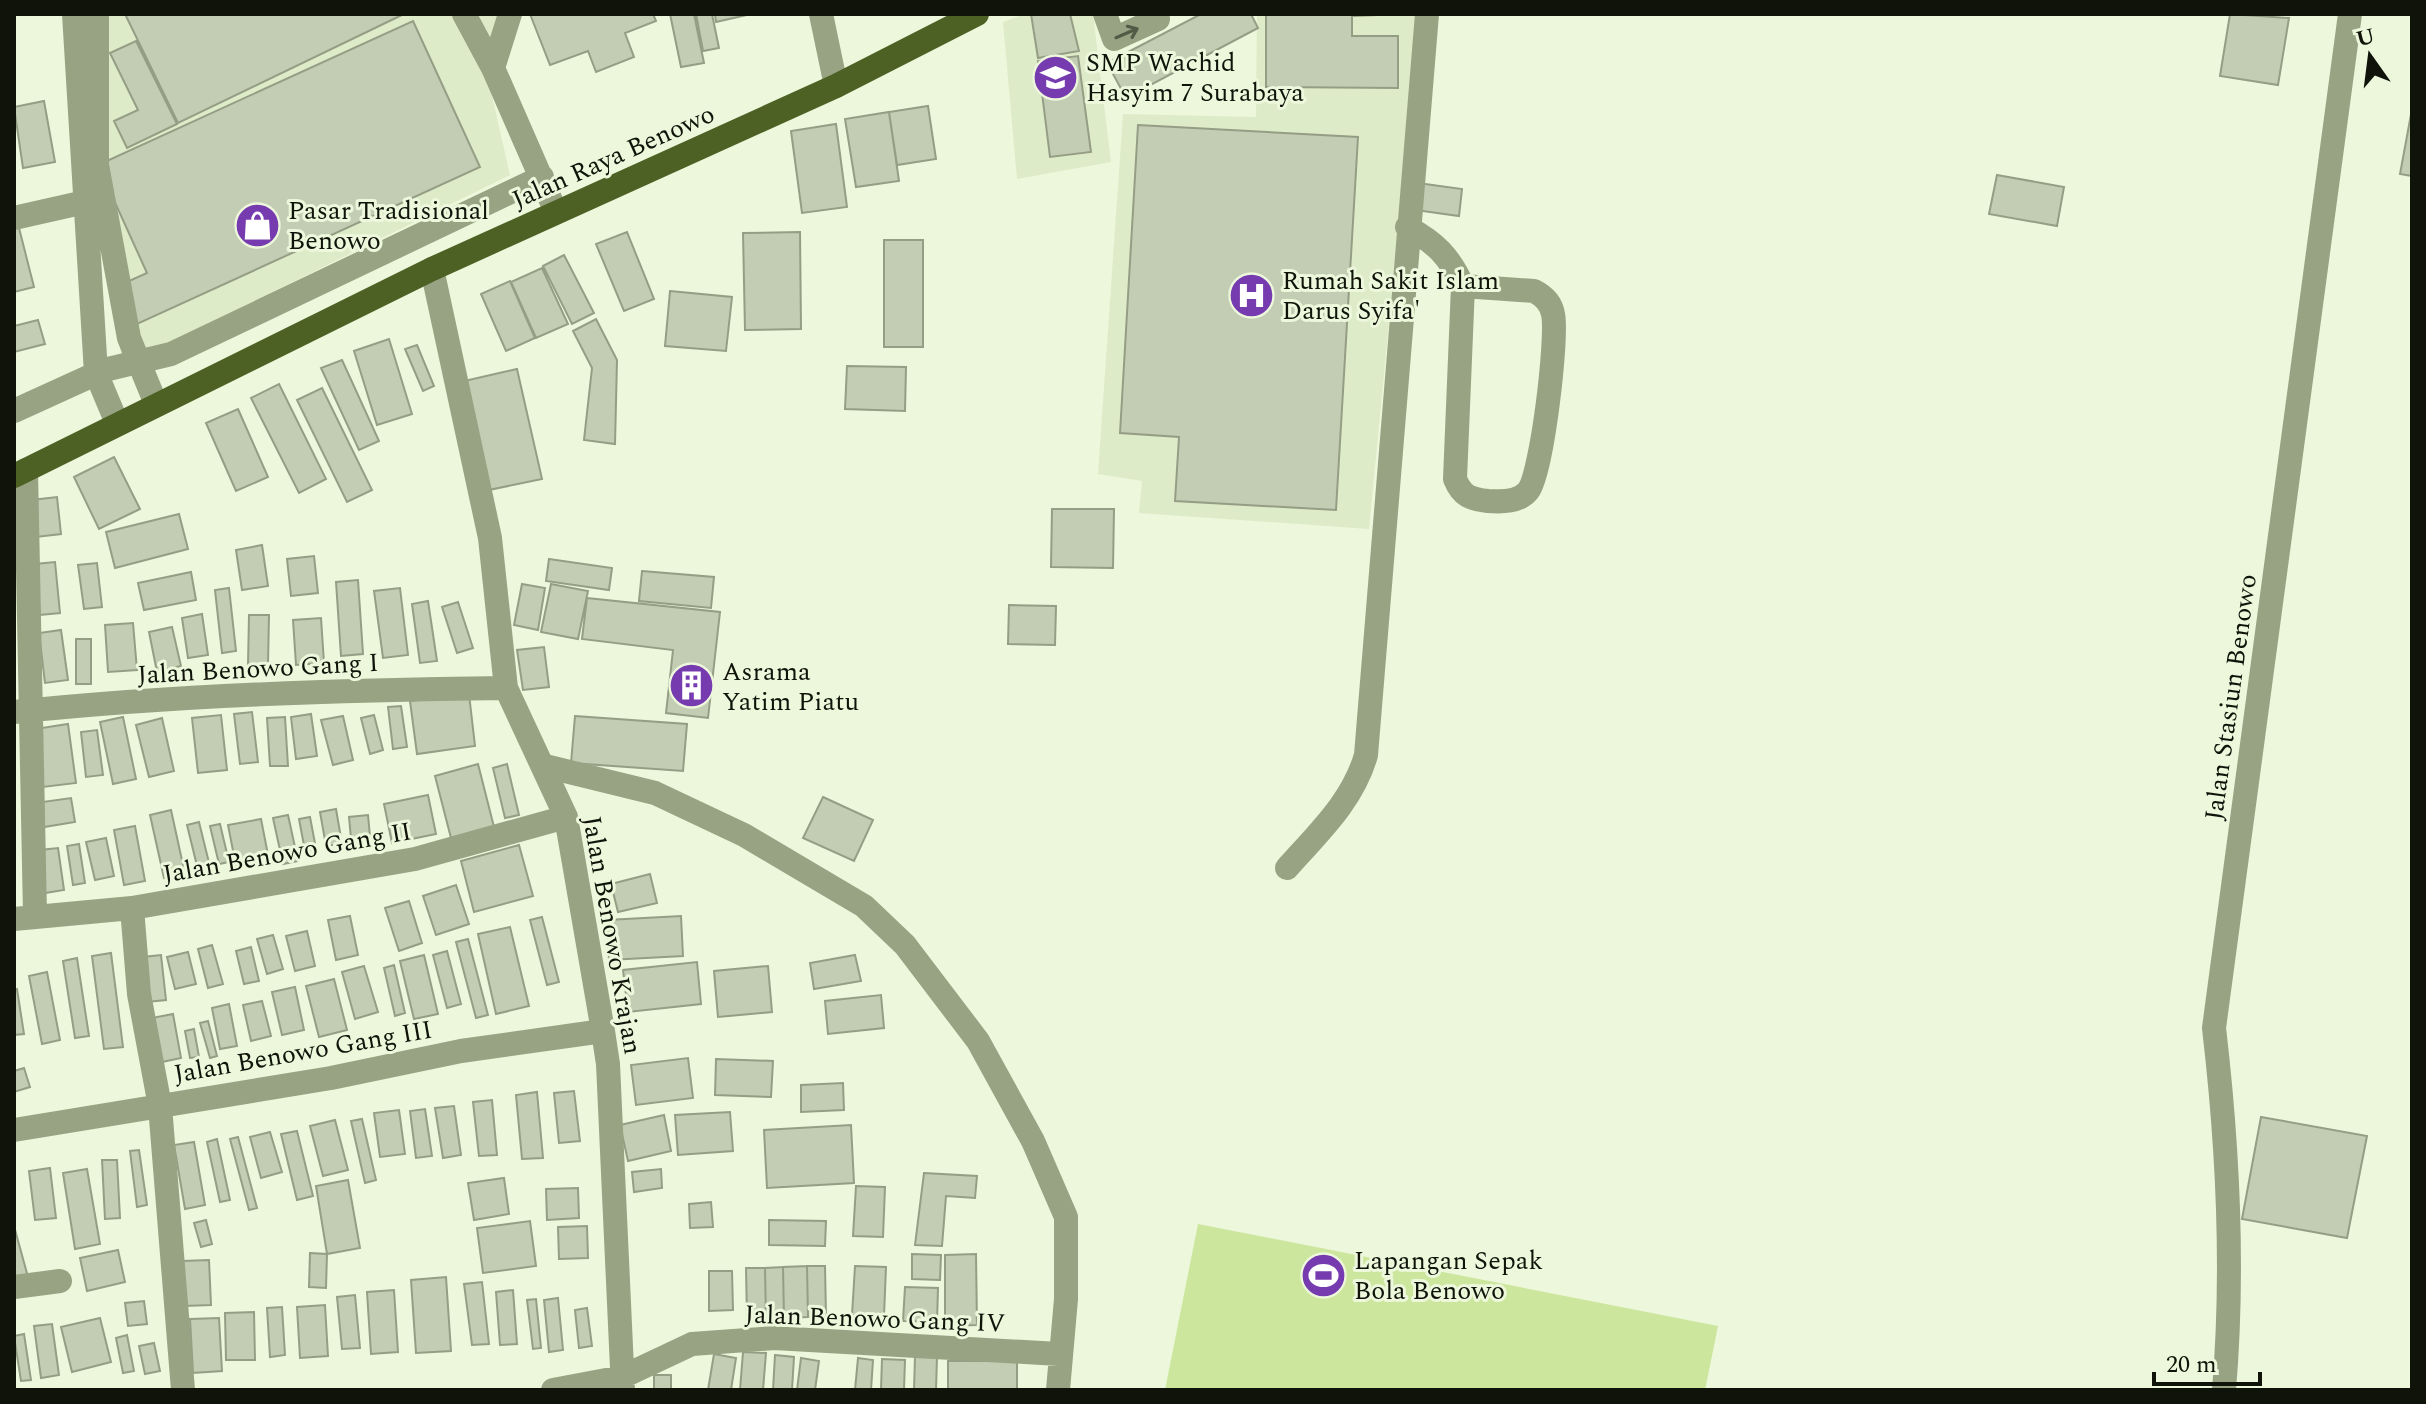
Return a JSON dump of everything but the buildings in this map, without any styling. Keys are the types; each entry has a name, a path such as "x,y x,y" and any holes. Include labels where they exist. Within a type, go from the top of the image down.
{"main road":[{"name":"Jalan Raya Benowo","path":"20,473 432,269 836,86 977,14"}],"street":[{"path":"74,14 85,202 117,368 117,423"},
{"path":"97,14 97,165 129,338 117,368"},
{"path":"464,14 493,68 556,212"},
{"path":"493,68 510,14"},
{"path":"821,14 836,86"},
{"path":"1105,14 1114,39 1158,19 1156,14"},
{"path":"1287,868 1345,803 1360,777 1372,714 1407,227 1427,14"},
{"name":"Jalan Stasiun Benowo","path":"2224,1390 2230,1325 2221,1085 2214,1028 2328,201 2350,14"},
{"path":"14,411 117,368 171,354 542,177"},
{"path":"14,218 85,202"},
{"path":"1407,227 1437,244 1450,258 1463,286 1455,479 1460,490 1470,499 1514,500 1526,493 1537,476 1546,412 1553,313 1544,296 1534,291 1463,286"},
{"name":"Jalan Benowo Krajan","path":"432,269 490,538 506,688 545,766 566,817 603,1031 608,1064 622,1384"},
{"path":"117,368 156,404"},
{"path":"20,473 25,917"},
{"name":"Jalan Benowo Gang I","path":"22,712 157,700 506,688"},
{"path":"545,766 655,793 744,835 864,906 905,945 978,1041 1033,1141 1066,1217 1066,1299 1058,1390"},
{"name":"Jalan Benowo Gang II","path":"25,917 132,908 415,859 566,817"},
{"path":"132,908 139,994 160,1106 183,1390"},
{"name":"Jalan Benowo Gang III","path":"14,1130 331,1078 461,1051 603,1031"},
{"path":"14,1287 60,1281"},
{"name":"Jalan Benowo Gang IV","path":"553,1390 622,1384 692,1344 774,1338 1059,1354"}],"shaded area":[{"name":"Pasar Tradisional Benowo","path":"90,14 499,14 487,74 510,175 122,366"},
{"name":"SMP Wachid Hasyim 7 Surabaya","path":"1025,14 1093,14 1111,162 1017,179 1003,22"},
{"name":"Rumah Sakit Islam Darus Syifa'","path":"1257,14 1419,14 1369,529 1139,513 1142,481 1098,474 1123,114 1256,117"}],"green space":[{"name":"Lapangan Sepak Bola Benowo","path":"1198,1224 1718,1326 1705,1390 1165,1390"}],"place":[{"name":"SMP Wachid Hasyim 7 Surabaya","path":"1055,77"},
{"name":"Pasar Tradisional Benowo","path":"257,225"},
{"name":"Rumah Sakit Islam Darus Syifa'","path":"1251,295"},
{"name":"Asrama Yatim Piatu","path":"691,686"},
{"name":"Lapangan Sepak Bola Benowo","path":"1323,1275"}]}
